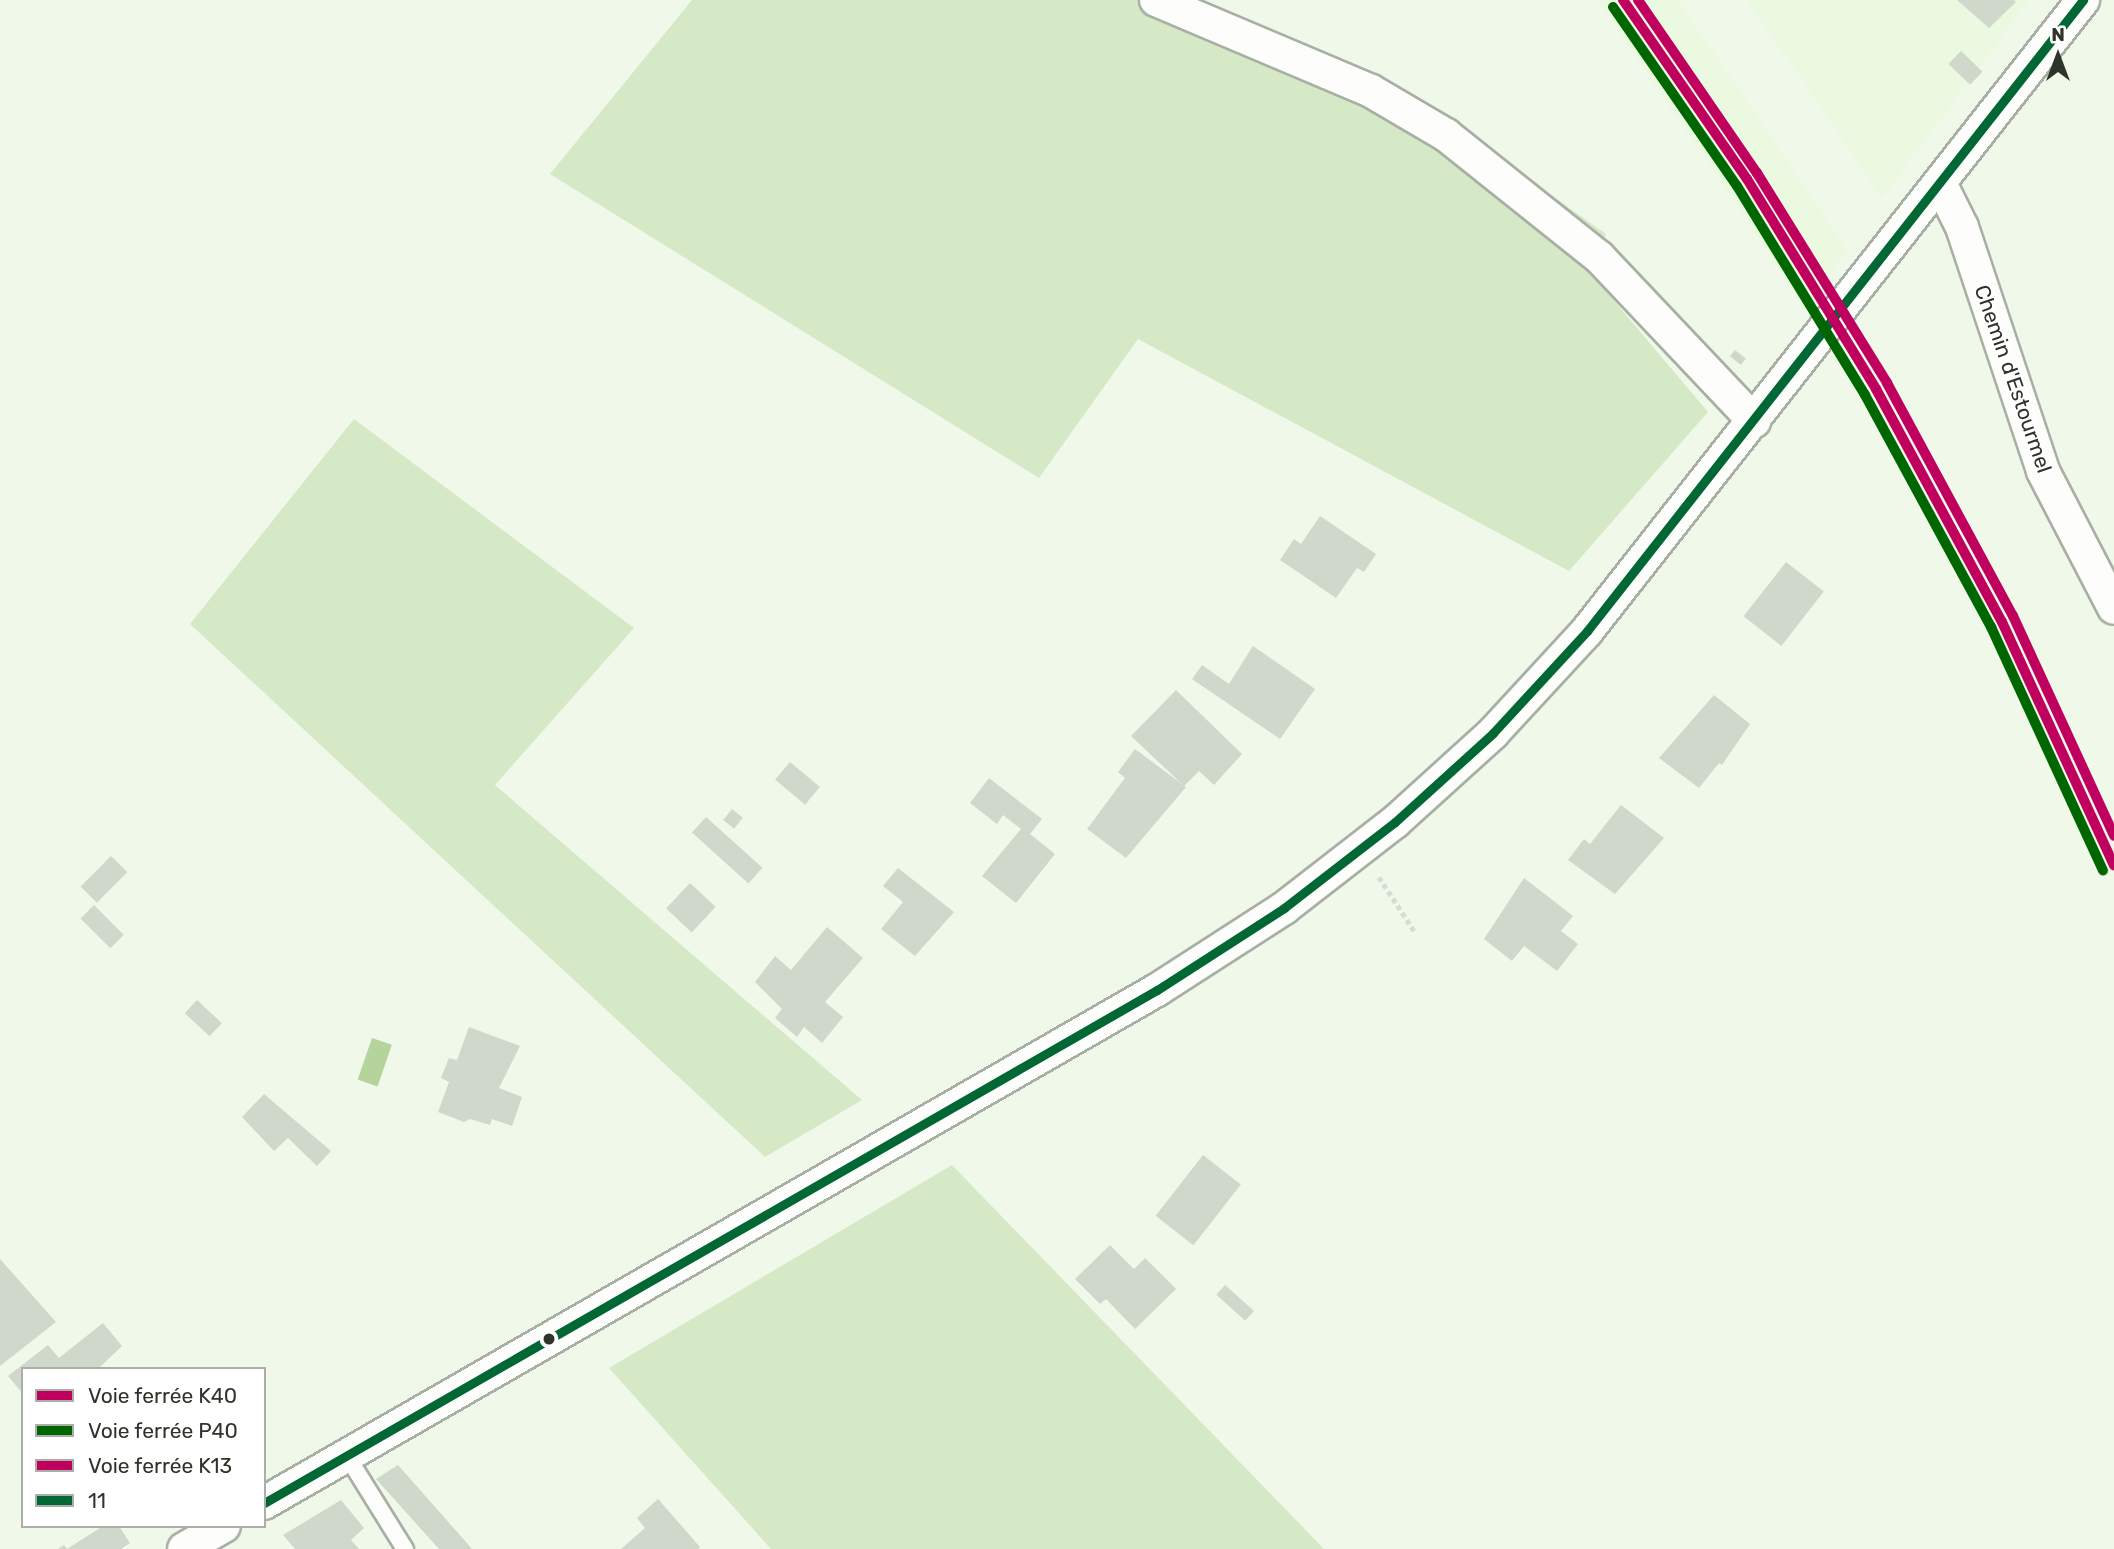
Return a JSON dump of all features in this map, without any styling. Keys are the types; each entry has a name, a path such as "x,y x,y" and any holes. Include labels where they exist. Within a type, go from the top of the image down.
{"street":[{"path":"1156,0 1371,91 1446,135 1599,257 1754,421"},
{"path":"266,1502 1126,1008 1244,936 1362,850 1529,696 1631,578 2083,0"},
{"name":"Chemin d'Estourmel","path":"1940,183 1962,227 2038,460 2114,608"},
{"path":"184,1549 221,1528"}],"lane":[{"path":"347,1456 405,1549"}],"path":[{"path":"1362,850 1415,932"}],"shaded area":[{"path":"692,0 1185,0 1416,99 1606,234 1594,277 1708,412 1569,571 1138,339 1039,478 550,174"},
{"path":"1598,0 1678,0 1848,250 1805,308"},
{"path":"1747,0 2029,0 1882,198"},
{"path":"354,419 634,628 495,785 862,1100 765,1157 190,624"},
{"path":"372,1038 392,1045 378,1086 358,1080"},
{"path":"952,1165 1324,1549 771,1549 609,1368"}],"building":[{"path":"1957,0 2014,0 2016,2 1989,28"},
{"path":"1961,51 1983,72 1970,85 1948,64"},
{"path":"1735,350 1746,359 1741,365 1730,356"},
{"path":"1320,516 1376,554 1364,572 1357,568 1336,598 1280,560 1294,539 1301,544"},
{"path":"1786,562 1824,592 1781,646 1744,616"},
{"path":"1253,646 1315,689 1280,739 1192,679 1202,665 1229,684"},
{"path":"1176,690 1242,754 1214,785 1199,771 1184,786 1131,736"},
{"path":"1714,695 1750,724 1722,765 1719,763 1699,788 1659,758"},
{"path":"1135,749 1186,787 1126,858 1087,829 1125,778 1118,772"},
{"path":"790,762 820,787 805,805 775,780"},
{"path":"989,778 1042,819 1030,834 1055,854 1016,903 982,876 1021,829 1003,815 997,824 970,803"},
{"path":"1621,805 1664,838 1615,894 1568,860 1584,839 1590,844"},
{"path":"732,809 743,818 734,829 723,820"},
{"path":"706,817 762,868 748,883 692,833"},
{"path":"111,856 127,872 97,903 81,886"},
{"path":"898,868 954,912 915,956 881,929 903,902 883,886"},
{"path":"1524,878 1573,916 1561,931 1578,944 1557,971 1524,946 1512,961 1484,939"},
{"path":"690,883 716,907 692,932 666,909"},
{"path":"94,905 124,935 110,948 81,918"},
{"path":"827,927 863,958 825,1002 843,1017 822,1043 804,1027 797,1037 775,1018 782,1009 755,982 775,956 791,970"},
{"path":"197,1000 222,1023 210,1036 185,1013"},
{"path":"469,1027 520,1046 499,1088 522,1097 512,1126 492,1119 490,1125 470,1119 464,1122 438,1112 449,1082 441,1078 449,1058 457,1060"},
{"path":"264,1094 331,1151 317,1166 288,1138 274,1151 242,1117"},
{"path":"1203,1155 1241,1185 1193,1245 1156,1216"},
{"path":"1110,1245 1134,1269 1145,1258 1176,1289 1135,1329 1106,1299 1100,1304 1075,1279"},
{"path":"0,1259 56,1322 0,1366"},
{"path":"1225,1285 1254,1311 1245,1321 1216,1295"},
{"path":"103,1323 122,1346 100,1367 21,1367 21,1392 8,1376 48,1345 59,1358"},
{"path":"398,1465 472,1549 439,1549 376,1479"},
{"path":"658,1499 700,1547 698,1549 621,1549 645,1528 637,1518"},
{"path":"341,1500 364,1528 351,1540 359,1549 295,1549 283,1535"},
{"path":"100,1528 120,1528 130,1543 121,1549 67,1549"}],"rail line":[{"name":"K40","path":"1623,0 1747,179 1876,389 2002,622 2114,865"},
{"name":"K13","path":"1638,0 1757,173 1887,383 2013,616 2114,836"},
{"name":"P40","path":"1613,7 1737,186 1865,395 1991,627 2103,870"}],"transit line":[{"name":"11","path":"266,1502 1157,990 1284,908 1395,822 1493,733 1587,631 2083,0"}]}
